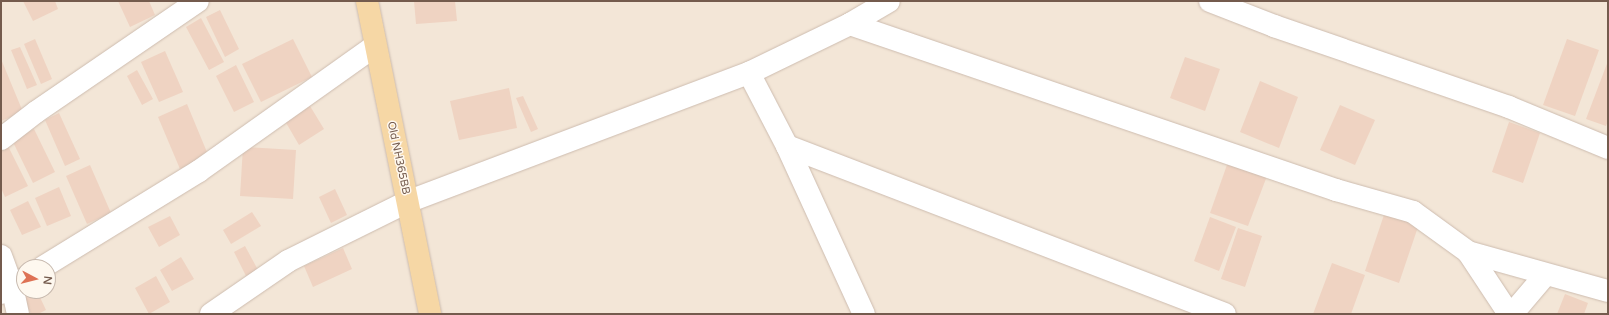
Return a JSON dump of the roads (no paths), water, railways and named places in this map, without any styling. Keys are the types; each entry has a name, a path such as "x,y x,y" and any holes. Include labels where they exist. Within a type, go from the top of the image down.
{"main road":[{"name":"Old NH365BB","path":"367,1 430,314"}],"street":[{"path":"1,139 36,112 198,1"},
{"path":"210,314 288,261 407,202 749,73 850,24 889,1"},
{"path":"1210,1 1274,26 1508,107 1608,148"},
{"path":"850,24 1336,190 1413,212 1468,252 1511,314 1546,274"},
{"path":"56,259 199,171 375,46"},
{"path":"749,73 787,146 864,314"},
{"path":"787,146 1225,314"},
{"path":"1468,252 1608,291"},
{"path":"1,256 12,286 18,314"}]}
